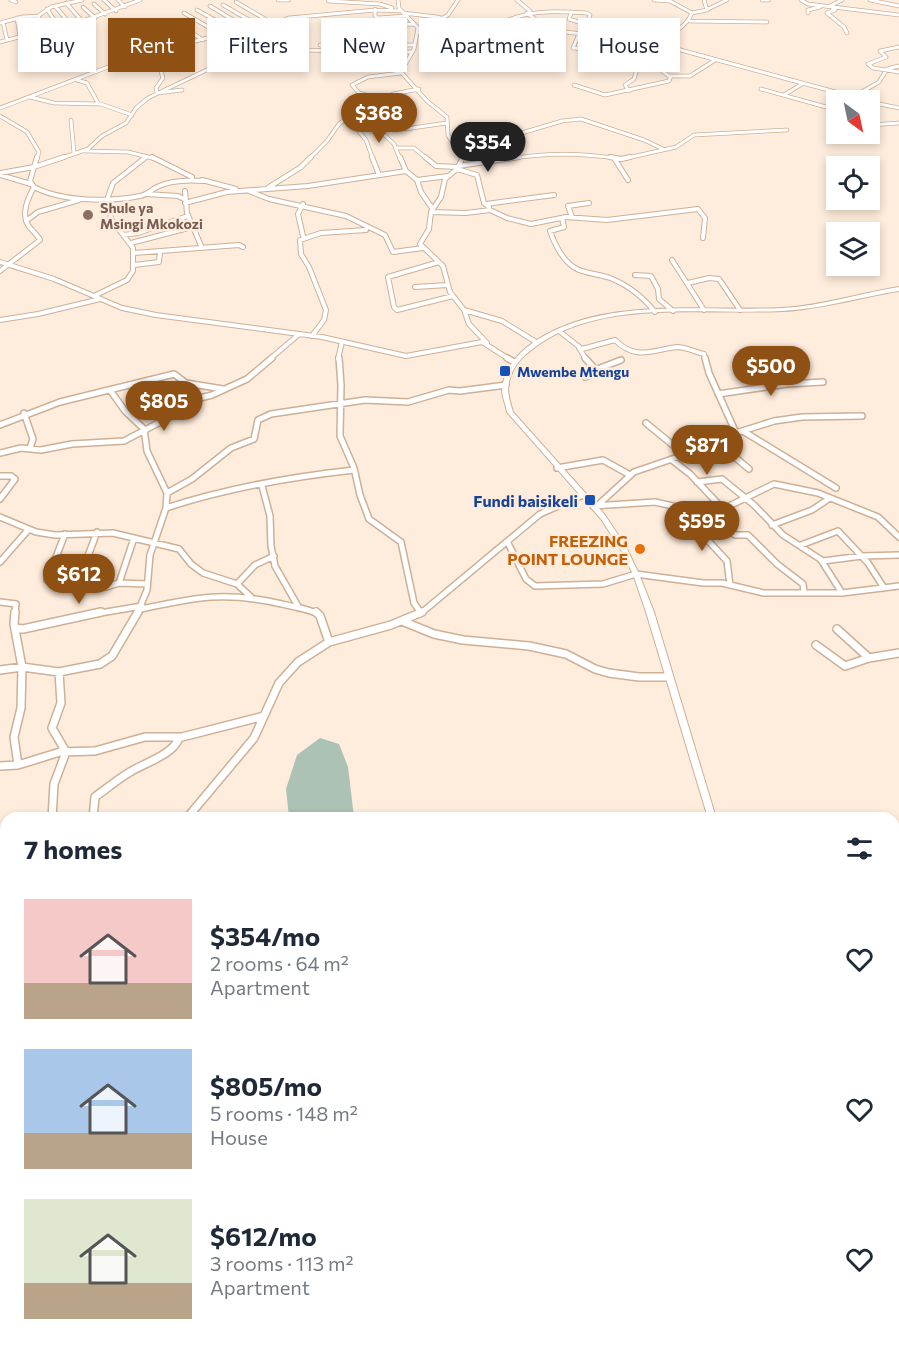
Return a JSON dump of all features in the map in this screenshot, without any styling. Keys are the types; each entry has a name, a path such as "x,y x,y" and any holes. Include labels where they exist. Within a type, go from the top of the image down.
{"main road":[{"path":"710,812 650,612 636,574 623,547 596,505 557,468 510,412 507,376 514,362 536,342 559,331 604,317 673,311 808,307 897,291"}],"street":[{"path":"55,0 66,18"},
{"path":"7,40 2,23 17,18 38,16 56,5 82,0"},
{"path":"104,0 116,10"},
{"path":"118,0 125,7"},
{"path":"130,0 134,3"},
{"path":"83,7 94,18 140,0"},
{"path":"278,0 289,0"},
{"path":"398,0 403,12 415,24 418,32 415,45 407,60"},
{"path":"289,18 375,10 443,18 458,0"},
{"path":"517,0 535,18"},
{"path":"654,0 668,0 692,13 708,9 727,0"},
{"path":"704,0 708,9"},
{"path":"762,0 769,0"},
{"path":"801,0 808,4 899,15"},
{"path":"830,7 832,3 842,0"},
{"path":"870,0 899,6"},
{"path":"889,4 894,0"},
{"path":"328,1 380,4 403,12"},
{"path":"68,2 80,18"},
{"path":"236,2 261,18"},
{"path":"94,4 105,14"},
{"path":"223,4 246,18"},
{"path":"380,4 375,10 375,16 378,18 403,12"},
{"path":"210,6 229,18"},
{"path":"808,13 808,10 824,6"},
{"path":"830,7 835,10 828,14 844,27 847,33"},
{"path":"47,9 53,18"},
{"path":"196,10 210,18"},
{"path":"516,18 529,12 589,14 588,18"},
{"path":"184,13 207,27"},
{"path":"571,13 568,18 578,22"},
{"path":"690,21 692,13"},
{"path":"17,18 18,24"},
{"path":"566,26 572,21"},
{"path":"680,27 690,21 767,22"},
{"path":"407,24 415,24"},
{"path":"195,36 202,40"},
{"path":"578,36 573,48 578,48"},
{"path":"0,42 18,37"},
{"path":"195,42 207,39"},
{"path":"320,45 415,45"},
{"path":"899,47 880,51 886,57 868,64 874,68 899,72"},
{"path":"680,50 826,90"},
{"path":"407,52 411,52"},
{"path":"662,72 671,76 692,76 716,60"},
{"path":"865,90 879,82 887,69 899,66"},
{"path":"0,108 108,67"},
{"path":"83,151 126,123 139,105 157,93 207,70"},
{"path":"157,93 157,87 163,79 161,72"},
{"path":"381,99 359,93 352,85 360,79 396,72"},
{"path":"402,72 427,101 448,118 448,135 463,155 458,168"},
{"path":"629,91 625,85 634,79 636,72"},
{"path":"574,85 602,95 669,81 671,76"},
{"path":"76,80 87,83 99,104"},
{"path":"784,95 803,84"},
{"path":"266,190 301,167 347,118 398,92 419,89"},
{"path":"761,89 826,107"},
{"path":"157,93 182,90"},
{"path":"30,97 56,104 74,102 99,104 132,115"},
{"path":"880,104 899,108"},
{"path":"0,116 28,132 39,152 34,167 33,186 27,199 26,221 40,240 0,272"},
{"path":"347,118 391,123 404,129 447,123"},
{"path":"518,157 515,135 558,122 583,119 606,124 663,149"},
{"path":"71,120 71,140 75,153"},
{"path":"370,121 389,137 406,171 417,180 432,210"},
{"path":"880,124 899,123"},
{"path":"357,129 366,140 380,175"},
{"path":"417,180 447,176 458,168 518,157 549,155 631,157 676,147 694,135 787,130"},
{"path":"455,145 483,143"},
{"path":"396,148 414,148 436,166 458,168 477,175 486,204 501,216 528,223 572,217 607,220 699,210 707,225 703,238"},
{"path":"0,174 34,167 83,151 146,156 168,164 179,172 248,191 308,186 406,171"},
{"path":"94,296 127,280 134,265 131,243 111,219 108,197 113,183 146,156"},
{"path":"613,158 622,168 628,180"},
{"path":"0,174 33,186 44,193 66,197 145,194 178,196 185,201 242,190"},
{"path":"447,176 441,197 432,210 429,229 420,241 423,248 440,262 453,296 464,310 469,324 487,344 514,362"},
{"path":"145,194 174,182 187,179 203,180"},
{"path":"185,191 188,216 202,249"},
{"path":"248,191 266,200 303,204 338,213 386,236 393,252 423,248"},
{"path":"486,204 554,195"},
{"path":"26,221 39,211 88,197"},
{"path":"572,217 568,206 589,203"},
{"path":"303,204 298,214 303,236 299,243 301,254 309,267 326,310 324,320 312,336"},
{"path":"432,210 494,211"},
{"path":"123,235 140,233 188,216"},
{"path":"562,218 564,227 550,231 562,256 579,270 608,277 624,285 645,299 655,312"},
{"path":"131,243 192,227"},
{"path":"303,236 357,229 372,231"},
{"path":"134,253 239,245 243,247"},
{"path":"134,265 159,262 160,252"},
{"path":"672,260 704,310"},
{"path":"0,261 54,279 122,308 156,315 312,336 411,356 453,346 487,344"},
{"path":"440,262 388,277 394,307 399,310 453,296"},
{"path":"635,275 651,276 658,289 659,299 673,311"},
{"path":"688,283 709,278 721,280 740,310"},
{"path":"415,287 448,285"},
{"path":"0,320 38,314 101,299"},
{"path":"464,310 502,321 536,342"},
{"path":"559,331 579,348 595,370"},
{"path":"0,453 30,448 41,450 72,444 122,441 185,409 196,399 225,390 251,376 298,335"},
{"path":"579,348 617,340 624,349 641,353 678,347 702,353 706,357 709,373 736,433"},
{"path":"342,342 338,360 341,386 340,436 372,523 401,542 414,603 421,613"},
{"path":"585,377 592,375 595,370 621,360"},
{"path":"0,425 37,408 152,382 175,374 186,383 225,390"},
{"path":"718,394 787,384 823,382"},
{"path":"167,493 192,479 231,448 252,440 256,435 258,420 262,418 296,409 370,399 408,402 449,390 460,391 506,385"},
{"path":"0,670 22,667 59,672 94,666 108,660 141,607 154,542 166,508 167,493 147,451 144,429 124,411 110,390"},
{"path":"24,413 33,439 30,448"},
{"path":"596,505 630,475 736,433 774,421 802,417 862,417"},
{"path":"646,423 685,455"},
{"path":"743,431 836,488"},
{"path":"717,442 749,469"},
{"path":"557,468 603,459 615,464 630,475"},
{"path":"672,460 723,509"},
{"path":"166,508 197,498 261,486 296,476 354,470"},
{"path":"0,476 12,476 15,479 1,497"},
{"path":"697,482 722,479 747,499 783,536 801,544 821,560 842,593"},
{"path":"596,505 655,502 677,507 695,515 715,513 747,499 772,484 818,493 878,517 899,537"},
{"path":"261,486 270,516 271,546 277,570 298,608"},
{"path":"192,812 254,738 285,675 298,662 329,642 402,621 421,613 508,543 540,514 583,495"},
{"path":"772,525 812,510 830,498"},
{"path":"715,513 735,535 748,535 777,564 803,584 804,592"},
{"path":"695,515 702,534 727,561 730,585"},
{"path":"0,517 28,530 49,534 97,532 154,542 181,550 191,564 204,573 237,584 251,597"},
{"path":"0,562 28,530"},
{"path":"801,544 837,530 862,556 884,588"},
{"path":"97,532 77,585 106,587 119,583 147,584"},
{"path":"47,580 65,534"},
{"path":"119,583 134,538"},
{"path":"508,543 526,579 535,586 603,584 636,574 730,585 764,593 842,593 899,586"},
{"path":"821,560 899,555"},
{"path":"237,584 255,565 274,556"},
{"path":"15,628 23,629 120,608 211,596 251,597 317,614 329,642"},
{"path":"0,602 16,603 15,628 22,667 21,708 14,740 18,765"},
{"path":"402,621 434,634 453,638 529,646 566,654 595,669 609,673 639,677 669,677"},
{"path":"837,629 869,658"},
{"path":"816,645 845,666 869,658 899,653"},
{"path":"59,672 61,703 52,728 66,752"},
{"path":"0,766 18,765 47,755 66,752 95,751 149,736 179,738 264,716"},
{"path":"94,812 95,798 128,773 176,746 179,738"},
{"path":"52,812 54,783 66,752"}],"green space":[{"path":"320,738 339,744 348,767 353,812 288,812 286,789 297,755"}],"place":[{"name":"Shule ya Msingi Mkokozi","path":"88,215"},
{"name":"Mwembe Mtengu","path":"505,371"},
{"name":"Fundi baisikeli","path":"590,500"},
{"name":"FREEZING POINT LOUNGE","path":"640,549"}]}
